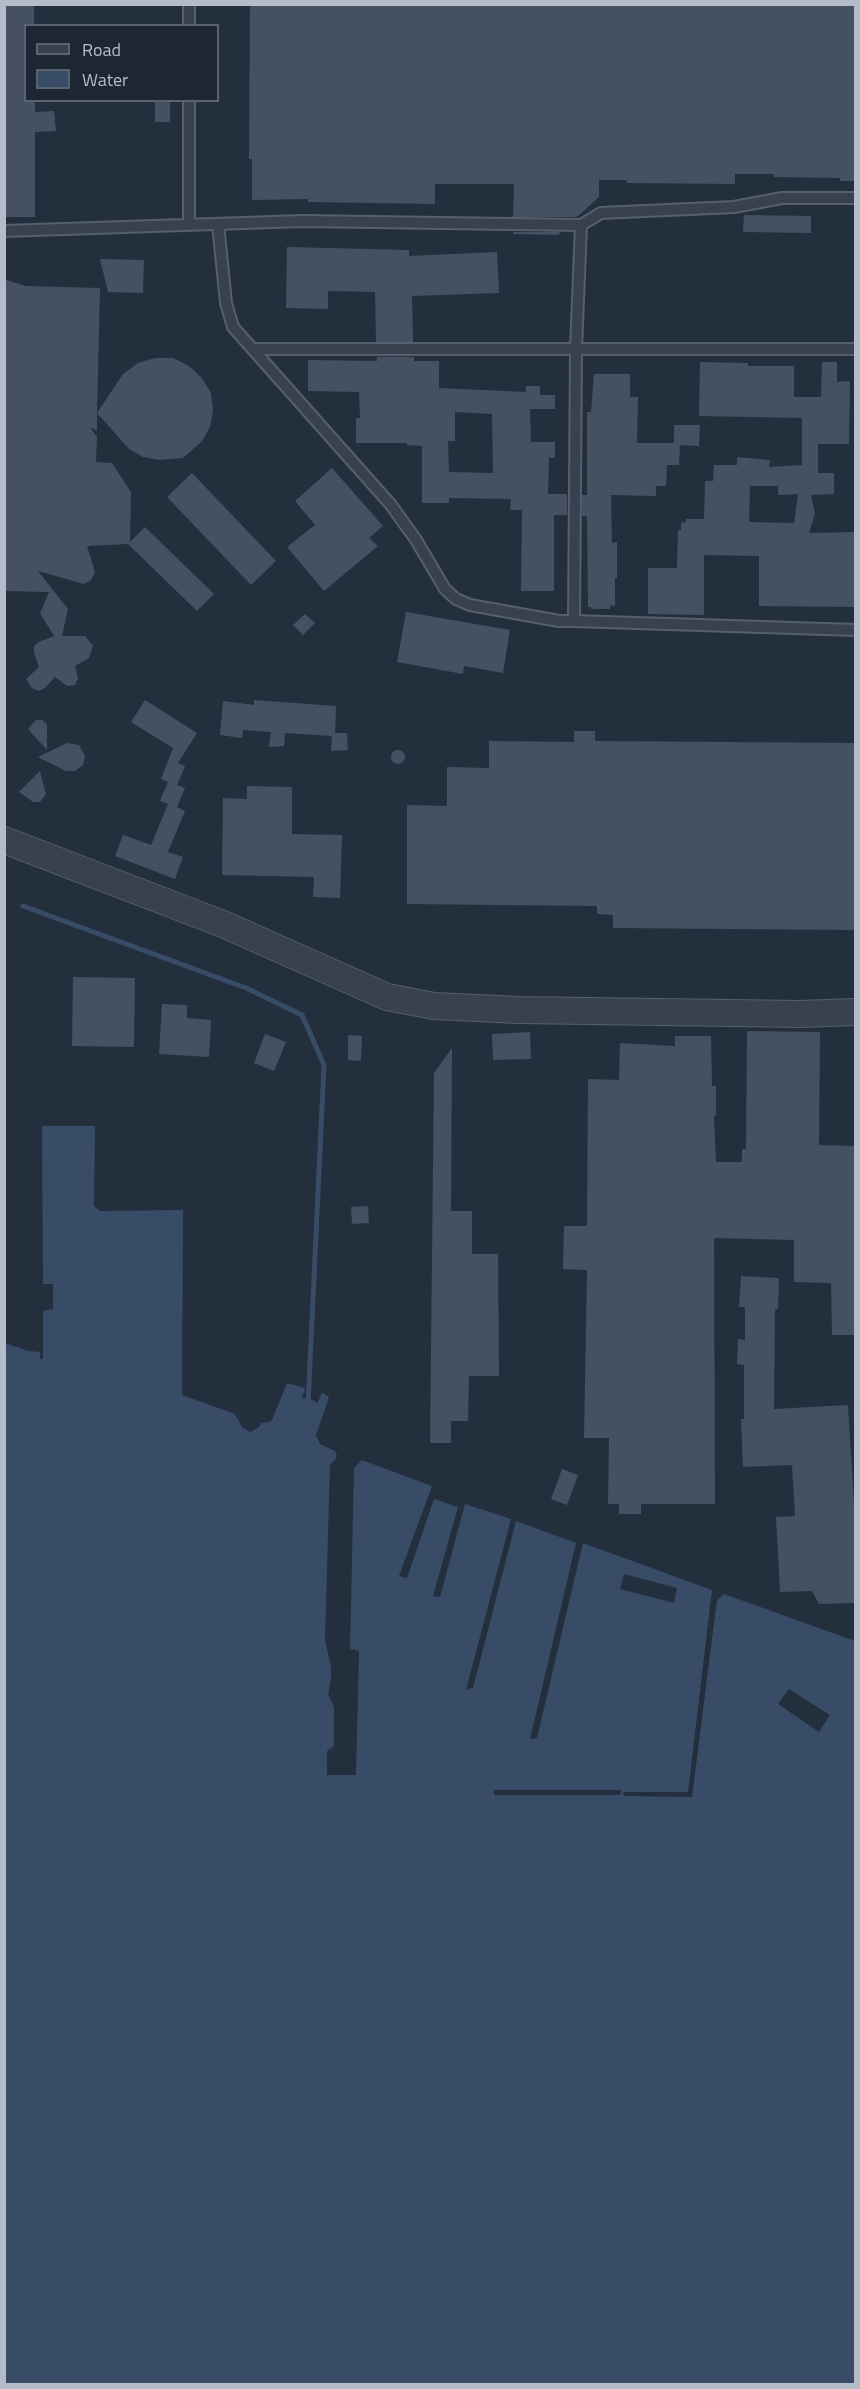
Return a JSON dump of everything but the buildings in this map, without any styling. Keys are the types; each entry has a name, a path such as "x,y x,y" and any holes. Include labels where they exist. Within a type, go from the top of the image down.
{"street":[{"path":"4,840 223,924 387,997 434,1006 519,1010 855,1012"}],"lane":[{"path":"189,4 189,24"},
{"path":"189,102 189,225"},
{"path":"4,231 303,221 581,225 601,213 734,207 782,198 855,198"},
{"path":"218,224 226,303 234,327 391,505 416,540 445,589 456,599 470,605 559,621 855,630"},
{"path":"574,621 576,349 581,225"},
{"path":"253,349 855,349"}],"water":[{"path":"42,1126 95,1126 94,1206 100,1211 183,1210 182,1395 235,1414 242,1427 250,1432 259,1427 261,1423 272,1420 287,1383 305,1388 302,1398 315,1401 317,1404 322,1393 329,1397 316,1435 320,1444 335,1451 337,1456 330,1464 325,1640 331,1667 328,1694 334,1707 334,1746 327,1751 327,1775 356,1775 359,1651 350,1649 354,1468 362,1460 432,1486 399,1576 407,1578 434,1499 458,1507 433,1596 440,1597 465,1504 511,1519 466,1690 473,1688 516,1521 576,1543 530,1739 537,1738 583,1543 712,1590 688,1792 623,1792 624,1796 692,1797 717,1600 724,1594 855,1641 855,2384 5,2384 4,1343 40,1352 40,1359 43,1359 43,1311 53,1309 53,1284 43,1284","holes":["624,1574 677,1588 674,1603 620,1589","789,1689 830,1715 819,1732 778,1704","494,1790 621,1790 620,1795 494,1795"]}],"waterway":[{"path":"23,906 246,988 302,1015 324,1065 308,1405"}]}
